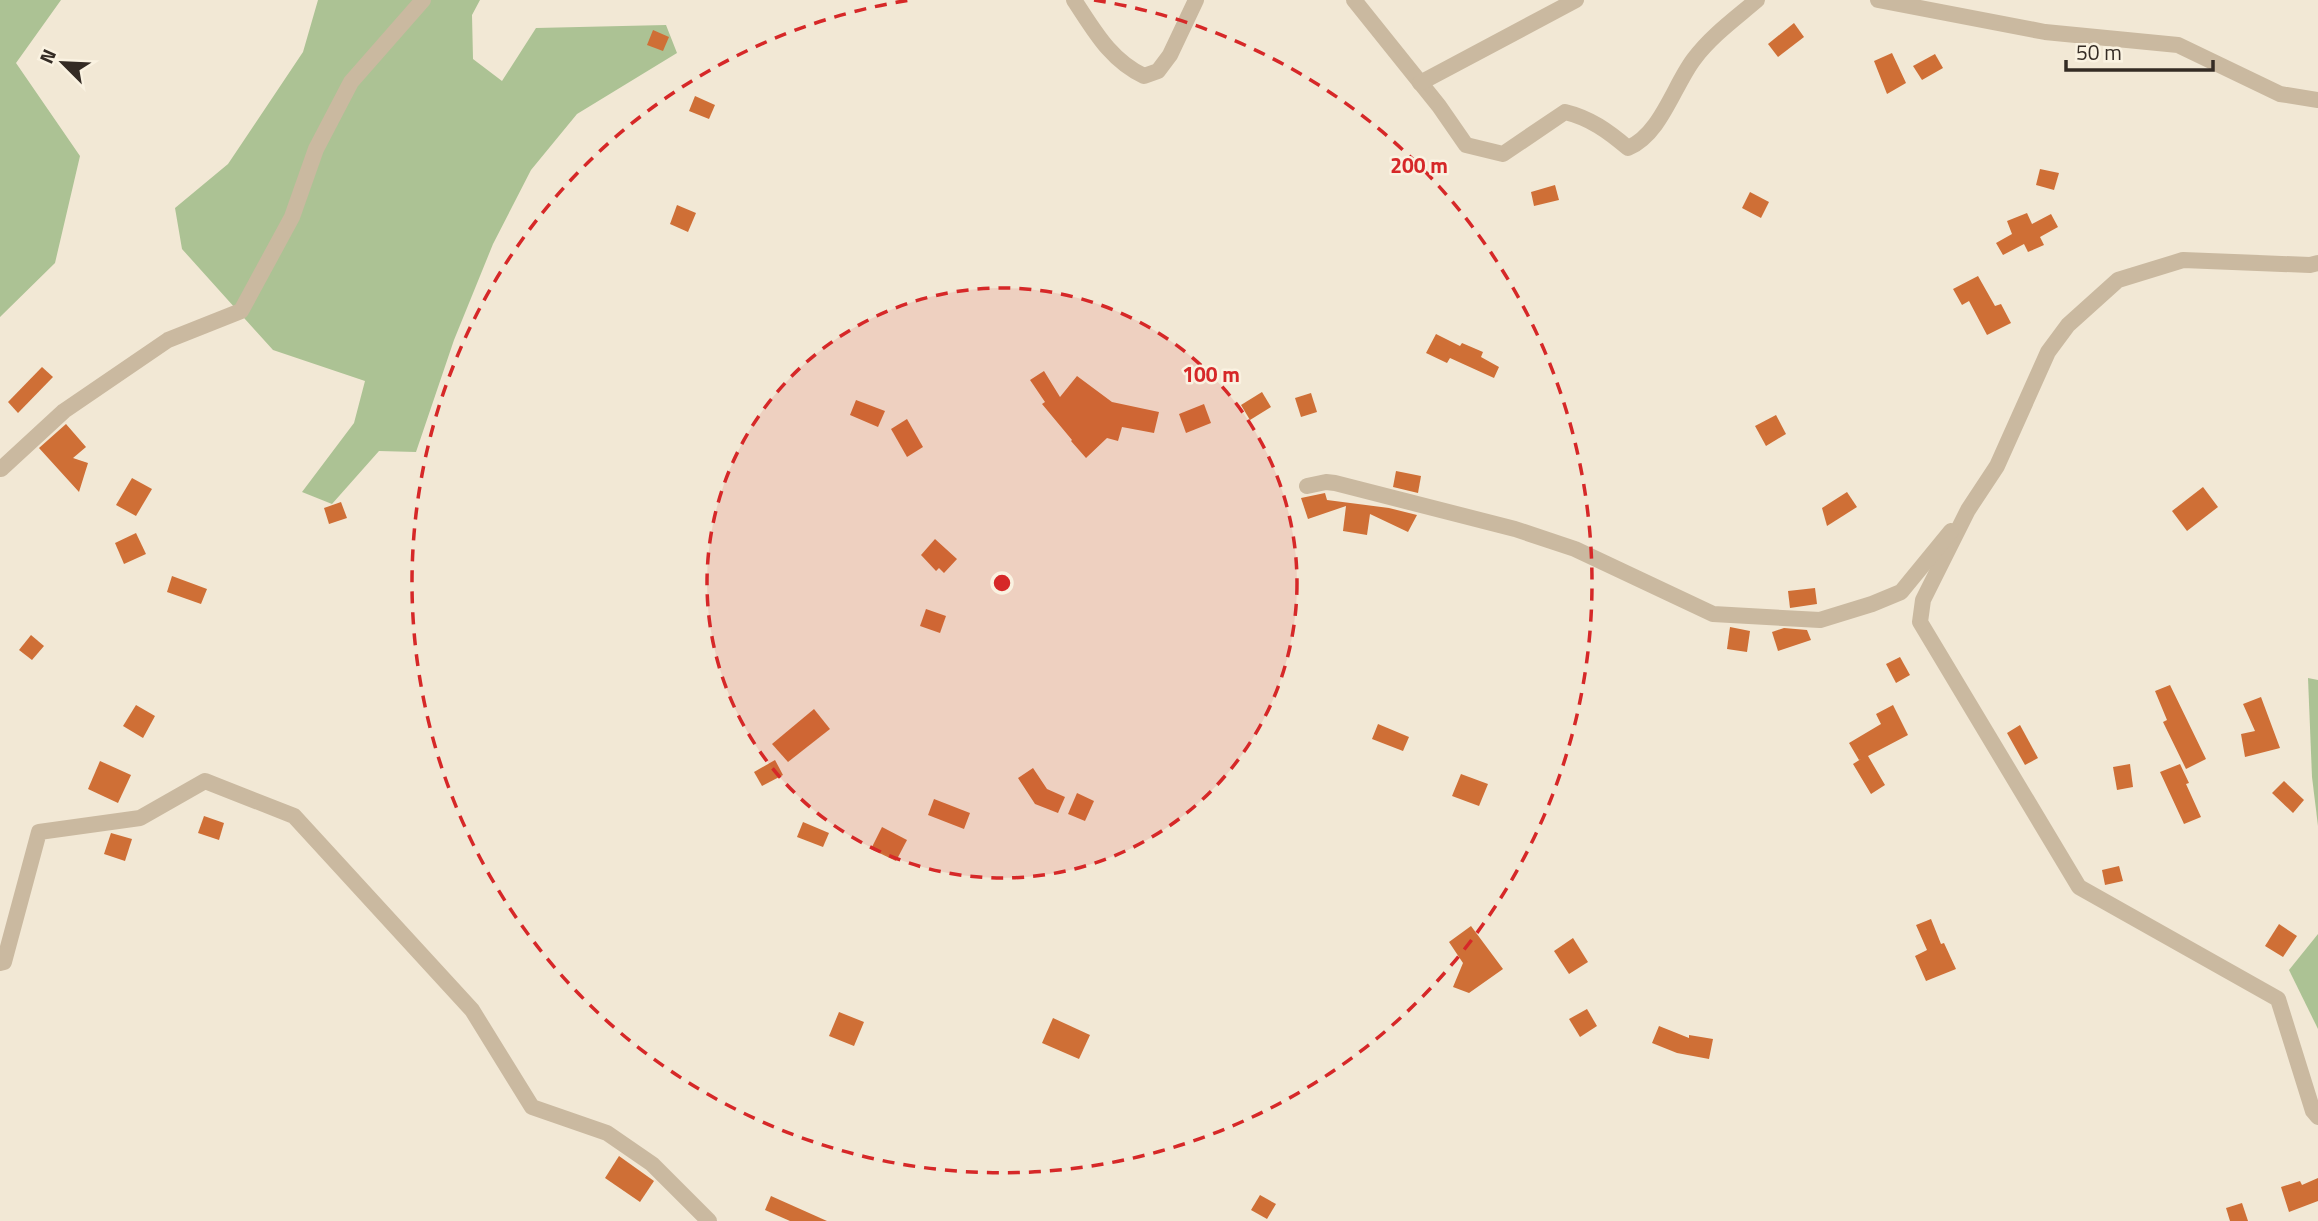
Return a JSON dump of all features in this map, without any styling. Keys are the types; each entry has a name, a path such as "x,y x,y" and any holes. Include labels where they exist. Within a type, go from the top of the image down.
{"street":[{"path":"2,469 64,411 168,340 241,311 292,217 316,149 351,82 424,0"},
{"path":"1074,0 1108,50 1129,69 1144,76 1158,71 1170,55 1196,0"},
{"path":"1354,0 1466,145 1503,154 1565,111 1583,116 1612,134 1628,148 1639,143 1664,110 1693,60 1757,0"},
{"path":"1420,83 1576,0"},
{"path":"1878,0 2045,32 2178,45 2280,94 2318,100"},
{"path":"1307,486 1335,483 1515,529 1575,549 1713,614 1820,620 1901,592 1968,510 1997,466 2048,352 2068,325 2118,280 2183,260 2310,265 2318,263"},
{"path":"1968,510 1923,600 1920,622 2079,887 2278,999 2313,1111 2318,1116"},
{"path":"0,963 4,962 39,832 140,817 205,781 294,816 472,1010 533,1107 607,1133 652,1164 709,1221"}],"green space":[{"path":"0,0 61,0 16,63 80,156 55,263 0,317"},
{"path":"318,0 480,0 472,15 473,59 502,81 536,28 666,25 677,53 577,114 531,170 493,244 454,340 416,452 379,451 332,504 302,492 354,423 365,381 273,350 182,249 175,208 228,164 303,52"},
{"path":"2308,678 2318,680 2318,826 2312,777"},
{"path":"2318,934 2318,1029 2289,970"}],"building":[{"path":"1794,23 1804,37 1778,57 1768,44"},
{"path":"653,30 669,37 663,51 647,45"},
{"path":"1892,53 1906,83 1887,94 1874,61"},
{"path":"1935,54 1943,68 1922,80 1913,66"},
{"path":"695,96 715,105 709,119 689,111"},
{"path":"2040,169 2059,173 2054,190 2036,185"},
{"path":"1555,185 1559,200 1534,206 1531,192"},
{"path":"1750,192 1769,202 1761,218 1742,208"},
{"path":"677,205 696,213 688,232 670,224"},
{"path":"2027,213 2032,224 2051,214 2058,227 2040,237 2044,245 2028,252 2024,244 2003,255 1996,243 2012,234 2007,221"},
{"path":"1978,276 1995,306 2001,304 2011,323 1987,335 1969,301 1962,305 1953,289"},
{"path":"1436,334 1460,346 1462,343 1483,352 1481,357 1499,367 1494,378 1450,358 1447,363 1426,353"},
{"path":"42,367 53,377 18,413 8,402"},
{"path":"1044,371 1060,397 1077,376 1112,402 1159,412 1154,433 1122,427 1118,441 1107,438 1086,458 1042,404 1045,402 1030,380"},
{"path":"1262,392 1271,407 1250,420 1241,405"},
{"path":"1311,393 1317,412 1301,417 1295,398"},
{"path":"856,400 885,411 878,427 850,415"},
{"path":"1204,404 1211,423 1186,433 1179,414"},
{"path":"1776,415 1786,434 1766,446 1755,426"},
{"path":"907,419 923,447 907,457 891,429"},
{"path":"66,424 86,447 73,458 88,463 79,492 39,448"},
{"path":"1396,471 1421,476 1418,493 1393,487"},
{"path":"132,478 152,489 136,516 116,505"},
{"path":"2203,487 2218,507 2187,531 2172,511"},
{"path":"1847,492 1857,507 1827,526 1822,508"},
{"path":"1325,493 1327,500 1389,508 1417,515 1408,532 1370,514 1367,535 1343,531 1346,506 1308,519 1301,498"},
{"path":"341,502 347,518 329,524 324,508"},
{"path":"136,533 146,554 124,564 115,543"},
{"path":"935,539 957,559 944,573 939,568 936,571 921,555"},
{"path":"172,576 207,589 201,604 167,592"},
{"path":"1815,588 1817,604 1790,608 1788,591"},
{"path":"926,609 946,616 940,633 920,626"},
{"path":"1730,627 1750,631 1747,652 1727,649"},
{"path":"1784,628 1807,630 1811,640 1778,651 1772,632"},
{"path":"31,635 44,646 32,660 19,650"},
{"path":"1900,657 1910,675 1896,683 1886,664"},
{"path":"2170,685 2206,759 2186,769 2163,722 2167,720 2155,691"},
{"path":"2261,697 2280,748 2245,757 2241,734 2255,731 2243,704"},
{"path":"136,705 155,716 143,738 123,726"},
{"path":"1893,705 1908,735 1868,756 1885,785 1871,794 1853,764 1861,759 1859,760 1849,743 1881,724 1876,714"},
{"path":"814,709 830,729 788,762 772,744"},
{"path":"1378,724 1409,737 1403,751 1372,739"},
{"path":"2020,725 2038,758 2025,765 2007,733"},
{"path":"775,760 783,775 762,786 754,772"},
{"path":"100,761 131,775 118,803 88,789"},
{"path":"2130,764 2133,787 2117,790 2113,767"},
{"path":"2180,764 2201,817 2184,824 2160,772"},
{"path":"1033,768 1047,789 1065,797 1058,813 1035,804 1018,778"},
{"path":"1461,774 1488,784 1479,806 1452,796"},
{"path":"2284,781 2304,800 2293,813 2272,793"},
{"path":"1077,793 1094,801 1085,821 1068,814"},
{"path":"934,799 970,813 964,829 928,815"},
{"path":"204,816 224,823 219,840 198,833"},
{"path":"803,822 829,833 823,847 797,837"},
{"path":"882,827 907,840 896,861 871,849"},
{"path":"111,833 132,839 125,861 104,854"},
{"path":"2119,866 2123,881 2105,885 2102,870"},
{"path":"1931,919 1941,944 1944,943 1956,969 1926,981 1915,956 1927,950 1916,925"},
{"path":"2279,924 2297,936 2283,957 2265,946"},
{"path":"1471,926 1503,969 1469,993 1453,987 1463,963 1449,942"},
{"path":"1573,938 1588,962 1569,974 1554,951"},
{"path":"1587,1009 1597,1026 1580,1037 1569,1019"},
{"path":"839,1012 864,1022 854,1046 829,1036"},
{"path":"1053,1018 1090,1035 1079,1059 1042,1043"},
{"path":"1659,1026 1689,1038 1689,1035 1713,1039 1709,1059 1677,1053 1652,1043"},
{"path":"619,1156 654,1181 640,1202 605,1178"},
{"path":"2318,1178 2318,1201 2289,1212 2281,1187 2300,1181 2302,1185"},
{"path":"1260,1195 1276,1204 1267,1219 1251,1210"},
{"path":"771,1196 827,1221 790,1221 765,1210"},
{"path":"2242,1203 2248,1221 2230,1221 2226,1208"}]}
